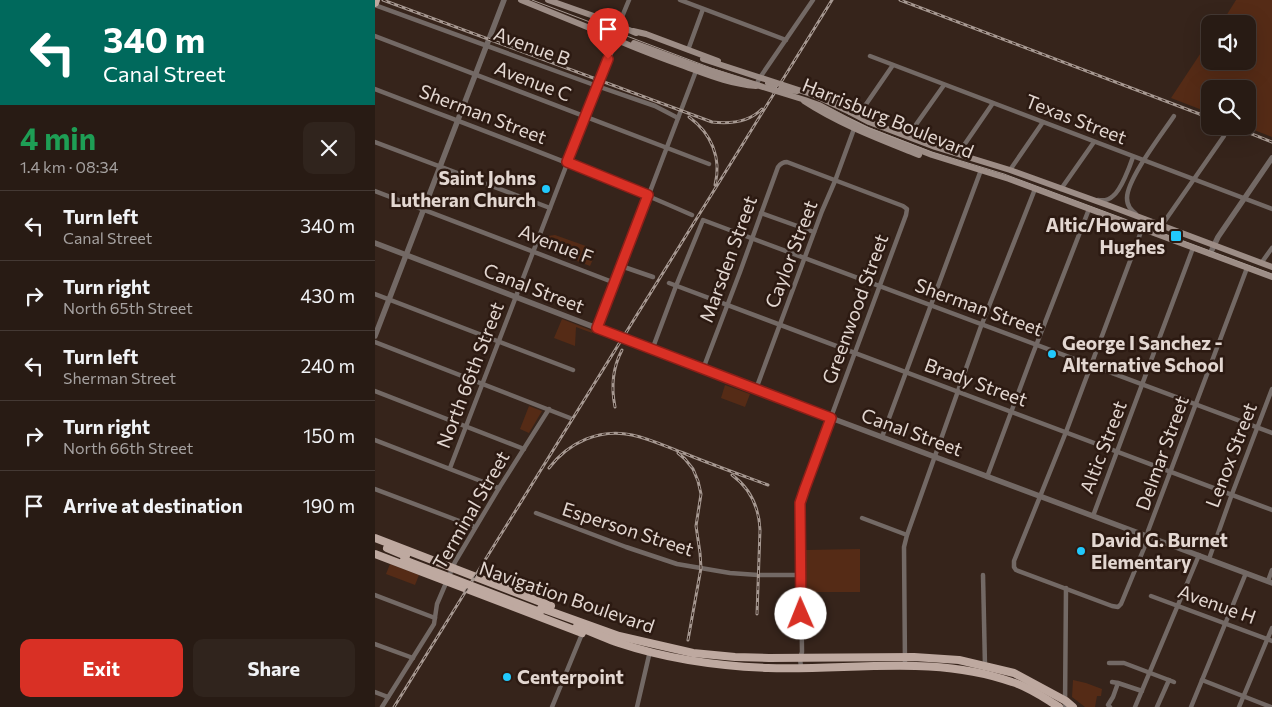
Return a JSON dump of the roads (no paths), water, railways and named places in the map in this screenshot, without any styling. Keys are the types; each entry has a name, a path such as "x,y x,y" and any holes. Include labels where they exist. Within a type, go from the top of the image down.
{"main road":[{"name":"Harrisburg Boulevard","path":"521,0 615,40 634,43 698,69 805,100 867,130 932,155 1035,189 1272,277"},
{"name":"Harrisburg Boulevard","path":"549,0 620,25 642,37 703,59 823,98 869,122 1094,200 1272,266"},
{"path":"633,32 647,34 745,71 759,79 789,90 812,91 910,134 1010,170"},
{"path":"698,69 732,83 776,90 799,98 854,129 933,160 981,170"},
{"path":"807,103 812,91"},
{"path":"375,538 600,624 619,639"},
{"name":"Navigation Boulevard","path":"375,543 405,558"},
{"name":"Navigation Boulevard","path":"375,549 405,558 619,639 650,647 735,657 905,657 959,660 1014,674 1073,707"},
{"path":"375,554 582,634 596,638 619,639"},
{"name":"Navigation Boulevard","path":"650,647 672,657 698,662 769,668 905,666 953,668 986,674 1013,682 1031,690 1059,707"},
{"path":"769,658 769,668"}],"street":[{"path":"375,336 504,0"},
{"name":"North 66th Street","path":"450,468 619,31 629,0"},
{"path":"681,0 786,40"},
{"path":"756,86 813,0"},
{"name":"Avenue B","path":"375,3 655,106 677,118"},
{"path":"688,50 703,9"},
{"name":"Avenue C","path":"375,36 709,164"},
{"name":"Texas Street","path":"870,56 1272,209"},
{"path":"860,113 893,65"},
{"path":"597,328 677,118 698,69"},
{"path":"910,134 944,85"},
{"name":"Sherman Street","path":"375,89 567,162 691,214"},
{"path":"961,152 993,103"},
{"path":"1065,704 1066,588 1016,570 1014,561 1142,229 1143,218 1131,211 1127,203 1128,189 1134,176 1173,116"},
{"path":"1010,170 1043,122"},
{"name":"Caylor Street","path":"756,389 854,129"},
{"path":"1163,225 1224,136"},
{"path":"375,142 551,208"},
{"path":"1061,189 1094,142"},
{"path":"1094,200 1105,201 1118,192 1133,156"},
{"path":"1210,254 1213,244 1272,158"},
{"name":"Marsden Street","path":"703,369 778,167 787,162 835,181"},
{"path":"1265,168 1272,170"},
{"path":"882,437 981,170"},
{"name":"Greenwood Street","path":"801,668 801,498 907,209 835,181"},
{"path":"905,666 904,547 907,535 982,324 1035,189"},
{"name":"Avenue F","path":"375,191 615,283"},
{"path":"987,476 1089,209"},
{"path":"761,213 814,232"},
{"name":"Sherman Street","path":"675,286 703,220 1272,433"},
{"name":"Canal Street","path":"375,243 831,418 1270,582"},
{"name":"Altic Street","path":"1093,516 1193,248"},
{"path":"1262,262 1272,248"},
{"path":"621,266 653,277"},
{"name":"Delmar Street","path":"1066,588 1112,606 1117,607 1121,604 1147,541 1147,536 1247,268"},
{"name":"Brady Street","path":"669,283 1272,510"},
{"path":"652,350 675,286"},
{"path":"375,294 573,370"},
{"path":"375,342 570,418"},
{"name":"Lenox Street","path":"1209,559 1272,389"},
{"path":"375,391 524,449"},
{"name":"Terminal Street","path":"382,707 434,624 437,604 452,567 499,488 549,410"},
{"path":"375,440 499,488"},
{"path":"375,489 475,527"},
{"name":"Esperson Street","path":"536,513 626,548 677,564 730,573 800,575"},
{"path":"862,518 907,535"},
{"path":"1135,707 1199,556"},
{"path":"1270,582 1272,570"},
{"path":"1191,707 1246,573"},
{"path":"983,575 986,674"},
{"path":"375,595 435,618"},
{"name":"Avenue H","path":"1151,596 1270,640"},
{"path":"1239,707 1270,640 1272,628"},
{"path":"552,707 582,634"},
{"path":"375,644 413,658"},
{"path":"637,707 650,647"},
{"path":"1109,663 1124,663 1174,682"},
{"path":"1157,707 1169,680"},
{"path":"1202,680 1271,707"},
{"path":"1112,682 1118,682 1142,691"},
{"path":"1109,706 1118,682"},
{"path":"375,692 388,697"}],"tram line":[{"path":"532,0 711,68 821,104 867,127 932,152 1004,174 1272,274"}],"railway":[{"path":"383,0 712,122 738,121 751,117 762,109"},
{"path":"394,707 832,0"},
{"path":"900,0 1201,115"},
{"path":"689,117 697,123 709,138 713,147 717,165 715,185"},
{"path":"1254,135 1272,142"},
{"path":"615,407 613,378 622,350"},
{"path":"549,468 566,451 586,439 620,433 653,441 768,485"},
{"path":"678,453 693,469 701,494 696,526 701,568 688,640"},
{"path":"732,475 749,492 758,514 760,530 757,614"}],"place":[{"name":"Saint Johns Lutheran Church","path":"546,189"},
{"name":"Altic/Howard Hughes","path":"1176,236"},
{"name":"George I Sanchez - Alternative School","path":"1052,354"},
{"name":"David G. Burnet Elementary","path":"1081,551"},
{"name":"Centerpoint","path":"507,677"}]}
